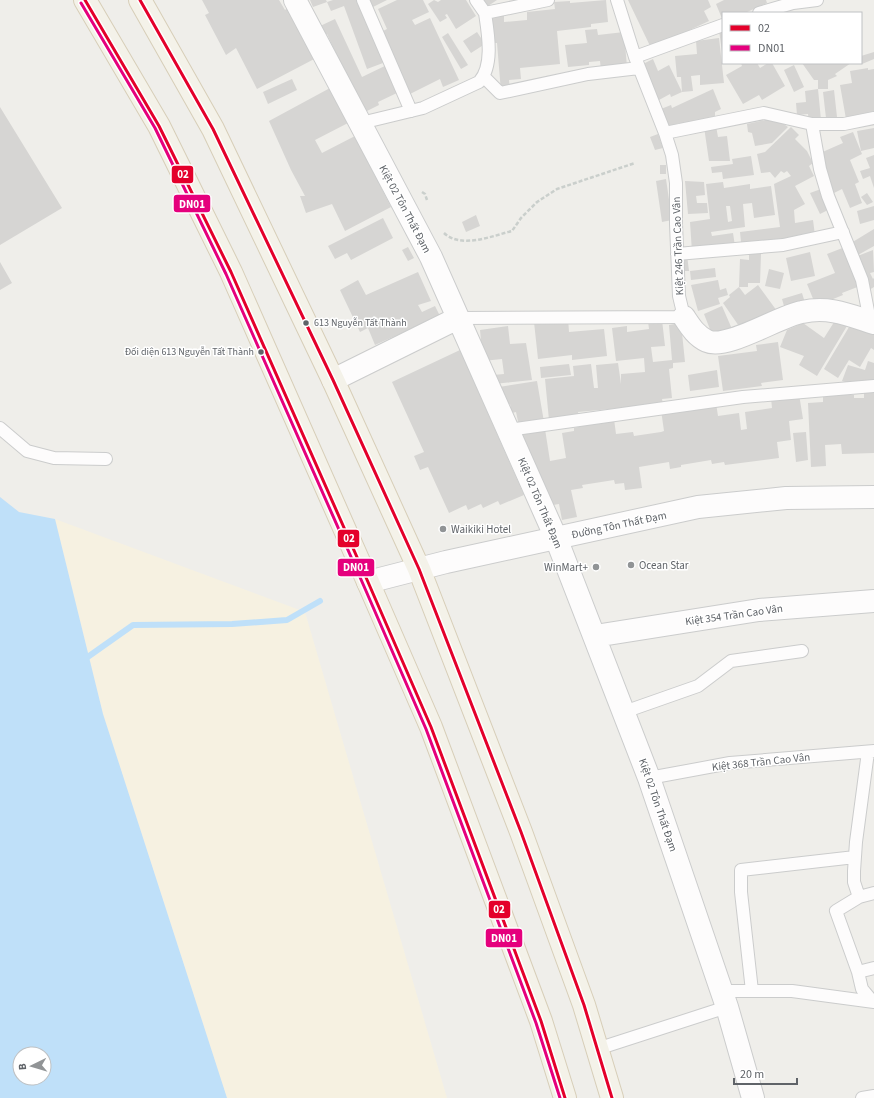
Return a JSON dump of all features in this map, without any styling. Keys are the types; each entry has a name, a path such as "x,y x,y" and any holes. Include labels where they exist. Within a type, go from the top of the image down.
{"main road":[{"path":"85,0 159,126 231,272 368,582 431,727 541,1021 565,1098"},
{"path":"140,0 213,129 333,380 419,569 520,832 584,1006 612,1098"}],"street":[{"name":"Kiệt 02 Tôn Thất Đạm","path":"295,0 431,258 556,538 649,778 724,999 753,1098"},
{"name":"Kiệt 246 Trần Cao Vân","path":"684,317 695,333 708,342 729,341 802,312 833,310 872,313"},
{"path":"333,380 458,318"},
{"name":"Đường Tôn Thất Đạm","path":"368,582 419,569 698,507 786,498 874,497"},
{"name":"Kiệt 354 Trần Cao Vân","path":"595,636 759,610 874,602"}],"lane":[{"path":"363,0 411,111"},
{"path":"361,123 423,108 479,82 484,77 488,57 485,13 476,0"},
{"path":"485,13 548,0"},
{"name":"Kiệt 246 Trần Cao Vân","path":"617,0 637,63 665,133 672,156 676,182 679,296 684,317"},
{"path":"761,12 775,4 817,0"},
{"path":"484,77 500,93 588,74 637,63 722,25"},
{"path":"665,133 764,113 812,124 844,124 874,118"},
{"path":"812,124 820,169 862,280 872,313"},
{"path":"677,254 782,245 843,232"},
{"path":"458,318 684,317"},
{"path":"508,430 743,397 874,386"},
{"path":"0,428 27,451 54,458 106,459"},
{"path":"624,712 698,686 731,661 802,652"},
{"path":"859,897 854,882 855,857 871,752"},
{"name":"Kiệt 368 Trần Cao Vân","path":"649,778 730,763 871,752"},
{"path":"752,991 740,892 741,870 855,857"},
{"path":"874,893 859,897 836,911 858,972 862,989 874,1002"},
{"path":"858,972 874,968"},
{"path":"597,1049 724,999 752,991 792,991 874,1002"},
{"path":"862,1098 874,1096"}],"path":[{"path":"440,229 449,238 468,241 512,231 521,218 537,202 557,188 635,163"},
{"path":"397,192 414,188 425,194 429,206"}],"sand":[{"path":"55,519 305,612 447,1098 227,1098 103,714"}],"water":[{"path":"0,497 19,512 55,519 103,714 227,1098 0,1098"}],"building":[{"path":"202,0 279,0 285,10 291,5 318,57 257,89 236,48 226,55 205,15 209,13"},
{"path":"310,0 326,0 327,2 313,7"},
{"path":"333,0 359,0 383,63 367,69 344,6 331,11 327,2"},
{"path":"364,0 387,0 369,9"},
{"path":"397,0 423,0 429,12 412,20 415,25 430,18 459,80 443,87 440,79 402,98 399,92 378,102 379,105 363,113 327,34 322,36 318,27 335,19 362,77 391,63 377,34 387,29 378,9"},
{"path":"434,0 438,2 441,0 466,0 476,16 456,29 447,14 445,15 447,18 440,22 428,4"},
{"path":"476,0 497,0 482,10"},
{"path":"606,0 608,22 591,24 591,27 557,31 560,64 520,68 521,79 509,80 510,91 501,92 497,43 494,43 491,16 504,15 504,22 527,20 527,12 555,9 554,2 570,1 570,3"},
{"path":"628,0 708,0 711,7 704,11 709,21 651,48"},
{"path":"724,0 766,0 767,3 747,12 722,12 722,19 716,4"},
{"path":"597,29 598,35 624,32 627,67 601,70 600,61 589,62 589,65 568,67 565,45 587,43 585,30"},
{"path":"719,30 722,30 722,52"},
{"path":"477,32 485,44 471,53 463,41"},
{"path":"448,33 468,65 461,69 442,37"},
{"path":"719,38 724,83 700,85 700,75 691,76 693,91 682,92 681,77 677,77 675,56 697,54 696,41"},
{"path":"874,52 874,59 862,64 862,56"},
{"path":"653,59 658,71 669,65 682,92 671,97 670,94 659,100 641,65"},
{"path":"741,64 758,64 760,68 766,64 773,64 785,86 762,100 759,95 743,104 726,75 742,66"},
{"path":"803,64 850,64 835,74 837,76 828,80 828,89 818,89 818,80 814,80"},
{"path":"794,65 804,87 794,92 784,70"},
{"path":"868,68 868,70 874,69 874,114 846,119 840,85 852,83 850,71"},
{"path":"292,79 297,90 268,104 263,92"},
{"path":"330,88 348,123 315,140 322,153 355,136 391,207 345,231 332,204 306,213 300,196 305,196 291,170 269,121"},
{"path":"713,89 721,109 715,112 715,119 695,120 680,127 679,123 669,127 661,109 671,105 672,108"},
{"path":"818,89 821,120 809,122 808,114 797,115 796,103 806,102 805,91"},
{"path":"834,90 837,117 826,118 823,92"},
{"path":"0,107 62,208 0,245"},
{"path":"775,118 788,127 772,143 755,146 752,133 748,132 747,124"},
{"path":"716,126 718,137 727,136 730,161 709,161 704,127"},
{"path":"791,127 799,135 795,139 807,151 813,163 809,166 814,176 795,186 805,204 794,210 795,223 813,220 816,243 742,252 740,232 780,227 774,184 791,176 787,171 784,173 781,171 775,178 770,172 761,173 757,154 765,152"},
{"path":"874,128 874,148 861,151 857,131"},
{"path":"853,132 862,154 850,160 859,182 855,184 862,203 850,208 842,189 834,193 818,154 843,143 840,137"},
{"path":"658,134 663,148 655,150 650,137"},
{"path":"874,155 874,188 870,176 863,179 860,171 870,168 866,158"},
{"path":"751,156 754,175 723,179 722,172 712,173 711,167 733,164 732,159"},
{"path":"660,165 666,165 666,174 660,174"},
{"path":"666,179 672,220 662,222 656,181"},
{"path":"685,181 704,182 705,195 696,196 697,203 707,203 708,213 688,214"},
{"path":"723,182 724,188 750,184 750,189 771,186 775,215 754,218 752,203 743,204 745,227 711,232 712,236 733,233 735,246 692,252 690,222 710,219 706,184","holes":["726,206 730,206 732,221 728,222"]},
{"path":"821,189 830,209 820,214 810,193"},
{"path":"867,193 873,202 867,205 861,197"},
{"path":"874,206 874,220 860,224 857,211"},
{"path":"476,215 480,226 466,232 462,222"},
{"path":"383,218 393,238 351,260 347,253 335,259 328,246"},
{"path":"874,229 874,246 858,255 851,243"},
{"path":"408,247 414,258 408,261 402,250"},
{"path":"845,247 860,286 816,306 807,284 835,273 827,254"},
{"path":"873,250 874,272 870,273 873,279 874,278 874,287 869,290 855,257"},
{"path":"810,252 815,276 791,281 786,258"},
{"path":"749,253 761,254 760,283 748,283 748,287 739,287 740,259 749,260"},
{"path":"682,255 687,255 689,271 684,271"},
{"path":"0,262 12,283 0,290"},
{"path":"715,268 716,277 691,280 690,271"},
{"path":"769,269 784,273 780,289 765,286"},
{"path":"418,272 431,301 418,305 422,312 435,306 440,316 375,345 368,328 360,332 340,290 358,280 366,295"},
{"path":"718,280 720,290 726,288 728,295 718,298 720,304 698,311 691,285"},
{"path":"758,285 777,311 743,332 723,303 730,297 729,295 739,287 745,295"},
{"path":"802,293 806,306 786,313 782,299"},
{"path":"722,306 732,329 713,337 704,314"},
{"path":"568,318 569,332 604,329 607,356 572,360 572,355 538,359 534,322"},
{"path":"836,319 847,326 817,376 799,365 804,356 780,347 787,330 803,323 824,338"},
{"path":"662,320 665,346 651,347 653,362 672,360 669,325 681,323 685,362 673,363 673,368 669,369 672,398 662,399 663,404 578,412 579,416 549,420 545,379 574,376 573,366 591,364 594,388 598,388 596,365 618,363 621,384 621,374 645,372 644,358 616,361 612,328 627,326 627,332 649,329 648,321"},
{"path":"852,322 874,324 874,350 871,348 860,367 849,360 838,378 824,369"},
{"path":"508,326 510,344 526,343 532,380 494,384 493,375 504,374 502,359 483,361 480,330"},
{"path":"778,342 783,380 761,383 762,386 723,391 718,356 757,351 756,345"},
{"path":"460,350 524,495 500,505 498,501 483,508 481,504 468,510 466,505 449,513 428,467 420,470 414,456 424,452 392,382"},
{"path":"868,361 874,363 874,385 862,380 860,386 842,381 848,365 865,370"},
{"path":"569,364 571,375 541,378 540,367"},
{"path":"717,370 719,387 690,391 688,375"},
{"path":"537,381 544,422 519,426 516,412 512,413 510,404 502,405 499,387"},
{"path":"839,391 839,395 854,395 854,398 864,398 864,391 874,391 874,453 842,454 841,444 825,445 826,466 811,467 808,403 823,402 823,394"},
{"path":"799,394 803,419 789,421 791,440 777,442 779,458 725,465 724,462 712,464 711,460 681,465 681,467 670,469 669,462 639,467 642,488 625,490 624,483 615,484 614,480 582,485 583,488 571,490 577,517 562,520 559,504 547,506 516,434 545,429 550,461 566,458 562,433 574,431 574,428 587,425 587,423 614,419 616,434 633,432 634,436 661,432 664,431 661,410 716,403 718,416 739,413 741,430 747,429 745,412 772,408 771,398"},
{"path":"806,432 808,460 796,462 793,433"}],"waterway":[{"path":"82,661 133,625 232,624 287,620 320,601"}],"transit line":[{"name":"02","path":"85,0 159,126 231,272 368,582 431,727 541,1021 565,1098"},
{"name":"02","path":"140,0 213,129 333,380 419,569 521,832 584,1005 612,1098"},
{"name":"DN01","path":"81,3 155,128 226,274 363,584 426,729 536,1023 560,1098"}],"place":[{"name":"613 Nguyễn Tất Thành","path":"306,323"},
{"name":"Đối diện 613 Nguyễn Tất Thành","path":"261,352"},
{"name":"Waikiki Hotel","path":"443,529"},
{"name":"Ocean Star","path":"631,565"},
{"name":"WinMart+","path":"596,567"}]}
